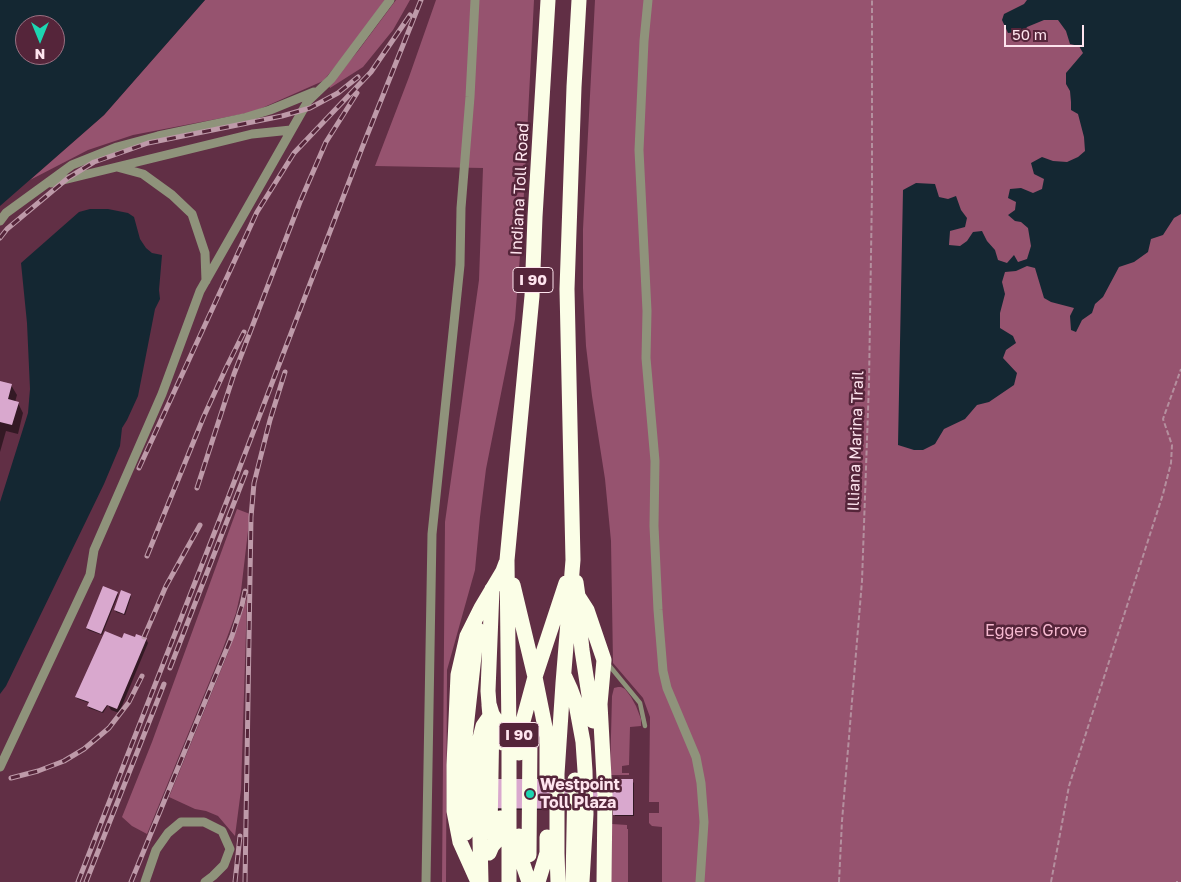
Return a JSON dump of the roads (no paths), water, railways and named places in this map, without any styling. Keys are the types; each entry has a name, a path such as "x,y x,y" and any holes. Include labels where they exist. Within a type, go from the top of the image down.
{"highway":[{"name":"Indiana Toll Road","path":"507,560 532,296 548,0"},
{"name":"I 90","path":"558,882 556,774 573,566 567,289 579,0"},
{"path":"477,878 460,842 454,811 458,674 467,636 503,571 507,560"},
{"name":"I 90","path":"507,560 547,736 547,853 534,882"},
{"name":"I 90","path":"507,560 509,882"},
{"path":"573,566 581,619 582,650 594,732 595,882"},
{"path":"573,566 578,596 587,610 604,660 598,723 580,759"},
{"name":"I 90","path":"534,882 519,853 519,736 535,677 573,566"},
{"path":"477,878 480,738 483,726 490,716 488,691 493,588"},
{"path":"564,679 564,703 580,759 586,814 582,882"},
{"path":"564,679 570,688 576,704 583,742 580,759 573,882"},
{"path":"600,704 605,796 604,882"},
{"path":"489,882 489,853 499,837 503,738 501,728 490,709"},
{"path":"565,882 566,729 569,718"}],"street":[{"path":"0,767 90,575 94,550 162,394 200,291 308,101 331,79 390,0"},
{"path":"426,882 432,534 460,264 461,208 470,97 475,0"},
{"path":"648,0 644,41 639,150 647,311 646,358 655,462 654,526 659,627 663,671 667,688 696,757 701,783 704,822 700,882"},
{"path":"0,221 6,213 72,165 117,147 158,136 244,118 303,97 322,88"},
{"path":"46,185 252,134 291,130"},
{"path":"117,167 143,174 172,195 192,214 205,253 206,281"},
{"path":"145,882 156,850 168,833 181,822 204,822 222,831 230,849 224,865 204,882"}],"lane":[{"path":"570,600 581,619"},
{"path":"588,630 604,660 640,703 645,726"}],"water":[{"path":"0,0 205,0 104,115 0,206"},
{"path":"1027,0 1181,0 1181,214 1174,218 1163,235 1151,239 1148,252 1134,262 1119,267 1103,297 1095,304 1092,313 1082,320 1076,332 1071,330 1070,316 1074,308 1051,302 1044,298 1035,268 1027,266 1016,271 1005,272 1002,282 1005,294 1000,313 1000,328 1013,336 1016,343 1006,350 1003,358 1017,373 1014,385 989,402 977,405 965,419 944,429 935,444 923,450 914,450 898,445 903,190 916,183 935,184 939,197 948,199 956,196 961,210 967,218 965,227 950,231 949,245 960,246 967,241 973,232 982,231 987,241 995,250 998,260 1007,263 1014,255 1018,262 1027,259 1031,246 1028,228 1008,215 1015,210 1016,202 1008,198 1010,189 1021,188 1033,193 1042,189 1044,179 1034,174 1031,163 1042,157 1053,161 1067,162 1085,151 1084,137 1078,114 1071,110 1070,91 1066,84 1066,73 1083,53 1079,46 1070,44 1066,31 1058,20 1044,20 1027,27 1023,34 1018,32 1008,33 1002,20 1004,14 1024,4"},
{"path":"90,209 108,209 128,213 134,217 140,239 146,248 152,253 162,255 160,299 155,309 138,396 122,428 120,446 104,484 6,686 0,694 0,502 28,413 30,389 27,323 21,263 79,212"}],"railway":[{"path":"78,882 421,0"},
{"path":"139,468 257,212 294,153 371,72 410,15"},
{"path":"0,238 7,229 68,178 94,162 148,143 282,116 310,108 338,93 358,77"},
{"path":"197,488 234,374 300,202 326,142 357,93"},
{"path":"147,556 204,416 244,332"},
{"path":"245,882 251,517 254,483 270,420 285,372"},
{"path":"170,668 246,472"},
{"path":"144,637 166,586 200,525"},
{"path":"131,882 232,636 245,591"},
{"path":"11,778 38,771 64,761 84,749 109,728 129,702 142,676"},
{"path":"86,882 164,684"},
{"path":"235,882 240,836"}],"place":[{"name":"Westpoint Toll Plaza","path":"530,794"}],"park label":[{"name":"Eggers Grove","path":"1036,631"}]}
